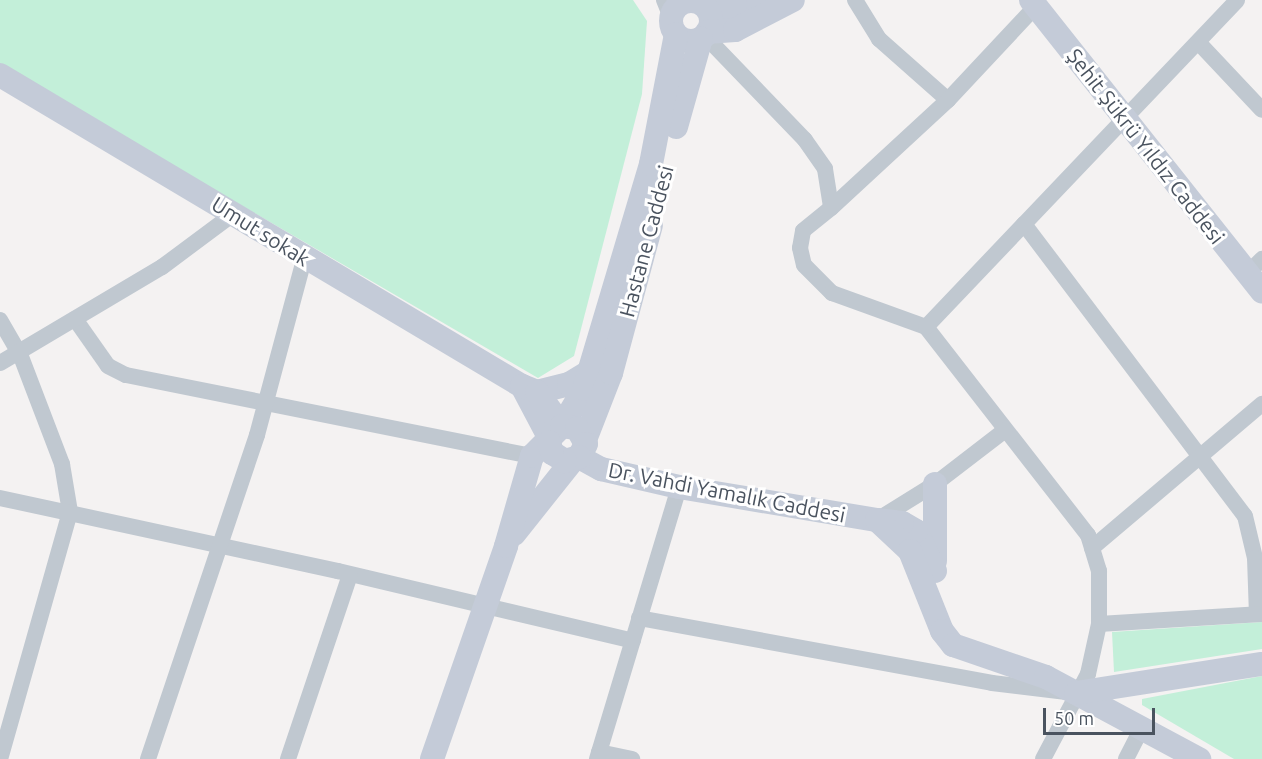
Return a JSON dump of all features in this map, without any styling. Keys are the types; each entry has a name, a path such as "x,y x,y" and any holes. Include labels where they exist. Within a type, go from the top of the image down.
{"street":[{"path":"765,0 745,8 694,1 675,9 688,41 704,35 735,30 793,0"},
{"path":"855,0 879,39 948,100"},
{"path":"926,327 1238,0"},
{"path":"1034,3 948,100 803,231 800,248 804,265 832,293 926,327 1088,535 1099,571 1099,624 1088,674 1043,759"},
{"name":"Şehit Şükrü Yıldız Caddesi","path":"1034,3 1123,120 1257,274"},
{"name":"Hastane Caddesi","path":"506,546 579,453 611,373 704,35 711,20 706,4"},
{"name":"Hastane Caddesi","path":"432,759 506,546 548,441 591,371 651,165 675,9"},
{"path":"704,35 806,140 825,169 831,208"},
{"path":"1198,42 1262,110"},
{"name":"Umut sokak","path":"2,79 233,214 304,259 530,389"},
{"path":"0,363 20,354 162,267 233,214"},
{"path":"1024,224 1202,455 1245,516 1255,558 1259,614 1099,624"},
{"path":"148,759 267,403 304,259"},
{"path":"75,319 108,366 126,375 267,403 548,441 577,428 579,453 555,456 548,441 530,389 570,384 591,371"},
{"path":"0,320 20,354 62,464 70,512 0,759"},
{"path":"1092,549 1262,404"},
{"path":"877,520 935,484 1005,430"},
{"name":"Dr. Vahdi Yamalık Caddesi","path":"579,453 601,469 680,487 902,523 916,531 935,571"},
{"name":"Dr. Vahdi Yamalık Caddesi","path":"935,484 937,618"},
{"path":"632,759 598,756 680,487"},
{"path":"0,498 350,575 633,641"},
{"name":"Dr. Vahdi Yamalık Caddesi","path":"877,520 909,551 937,618 953,645 1046,677 1199,759"},
{"path":"288,759 350,575"},
{"path":"639,618 992,683 1076,693 1262,664"},
{"path":"1126,759 1142,728"}],"green space":[{"path":"0,0 633,0 647,21 642,94 574,356 538,378 0,65"},
{"path":"1262,622 1262,649 1114,672 1112,632"},
{"path":"1262,676 1262,759 1234,759 1142,705 1142,699"}]}
